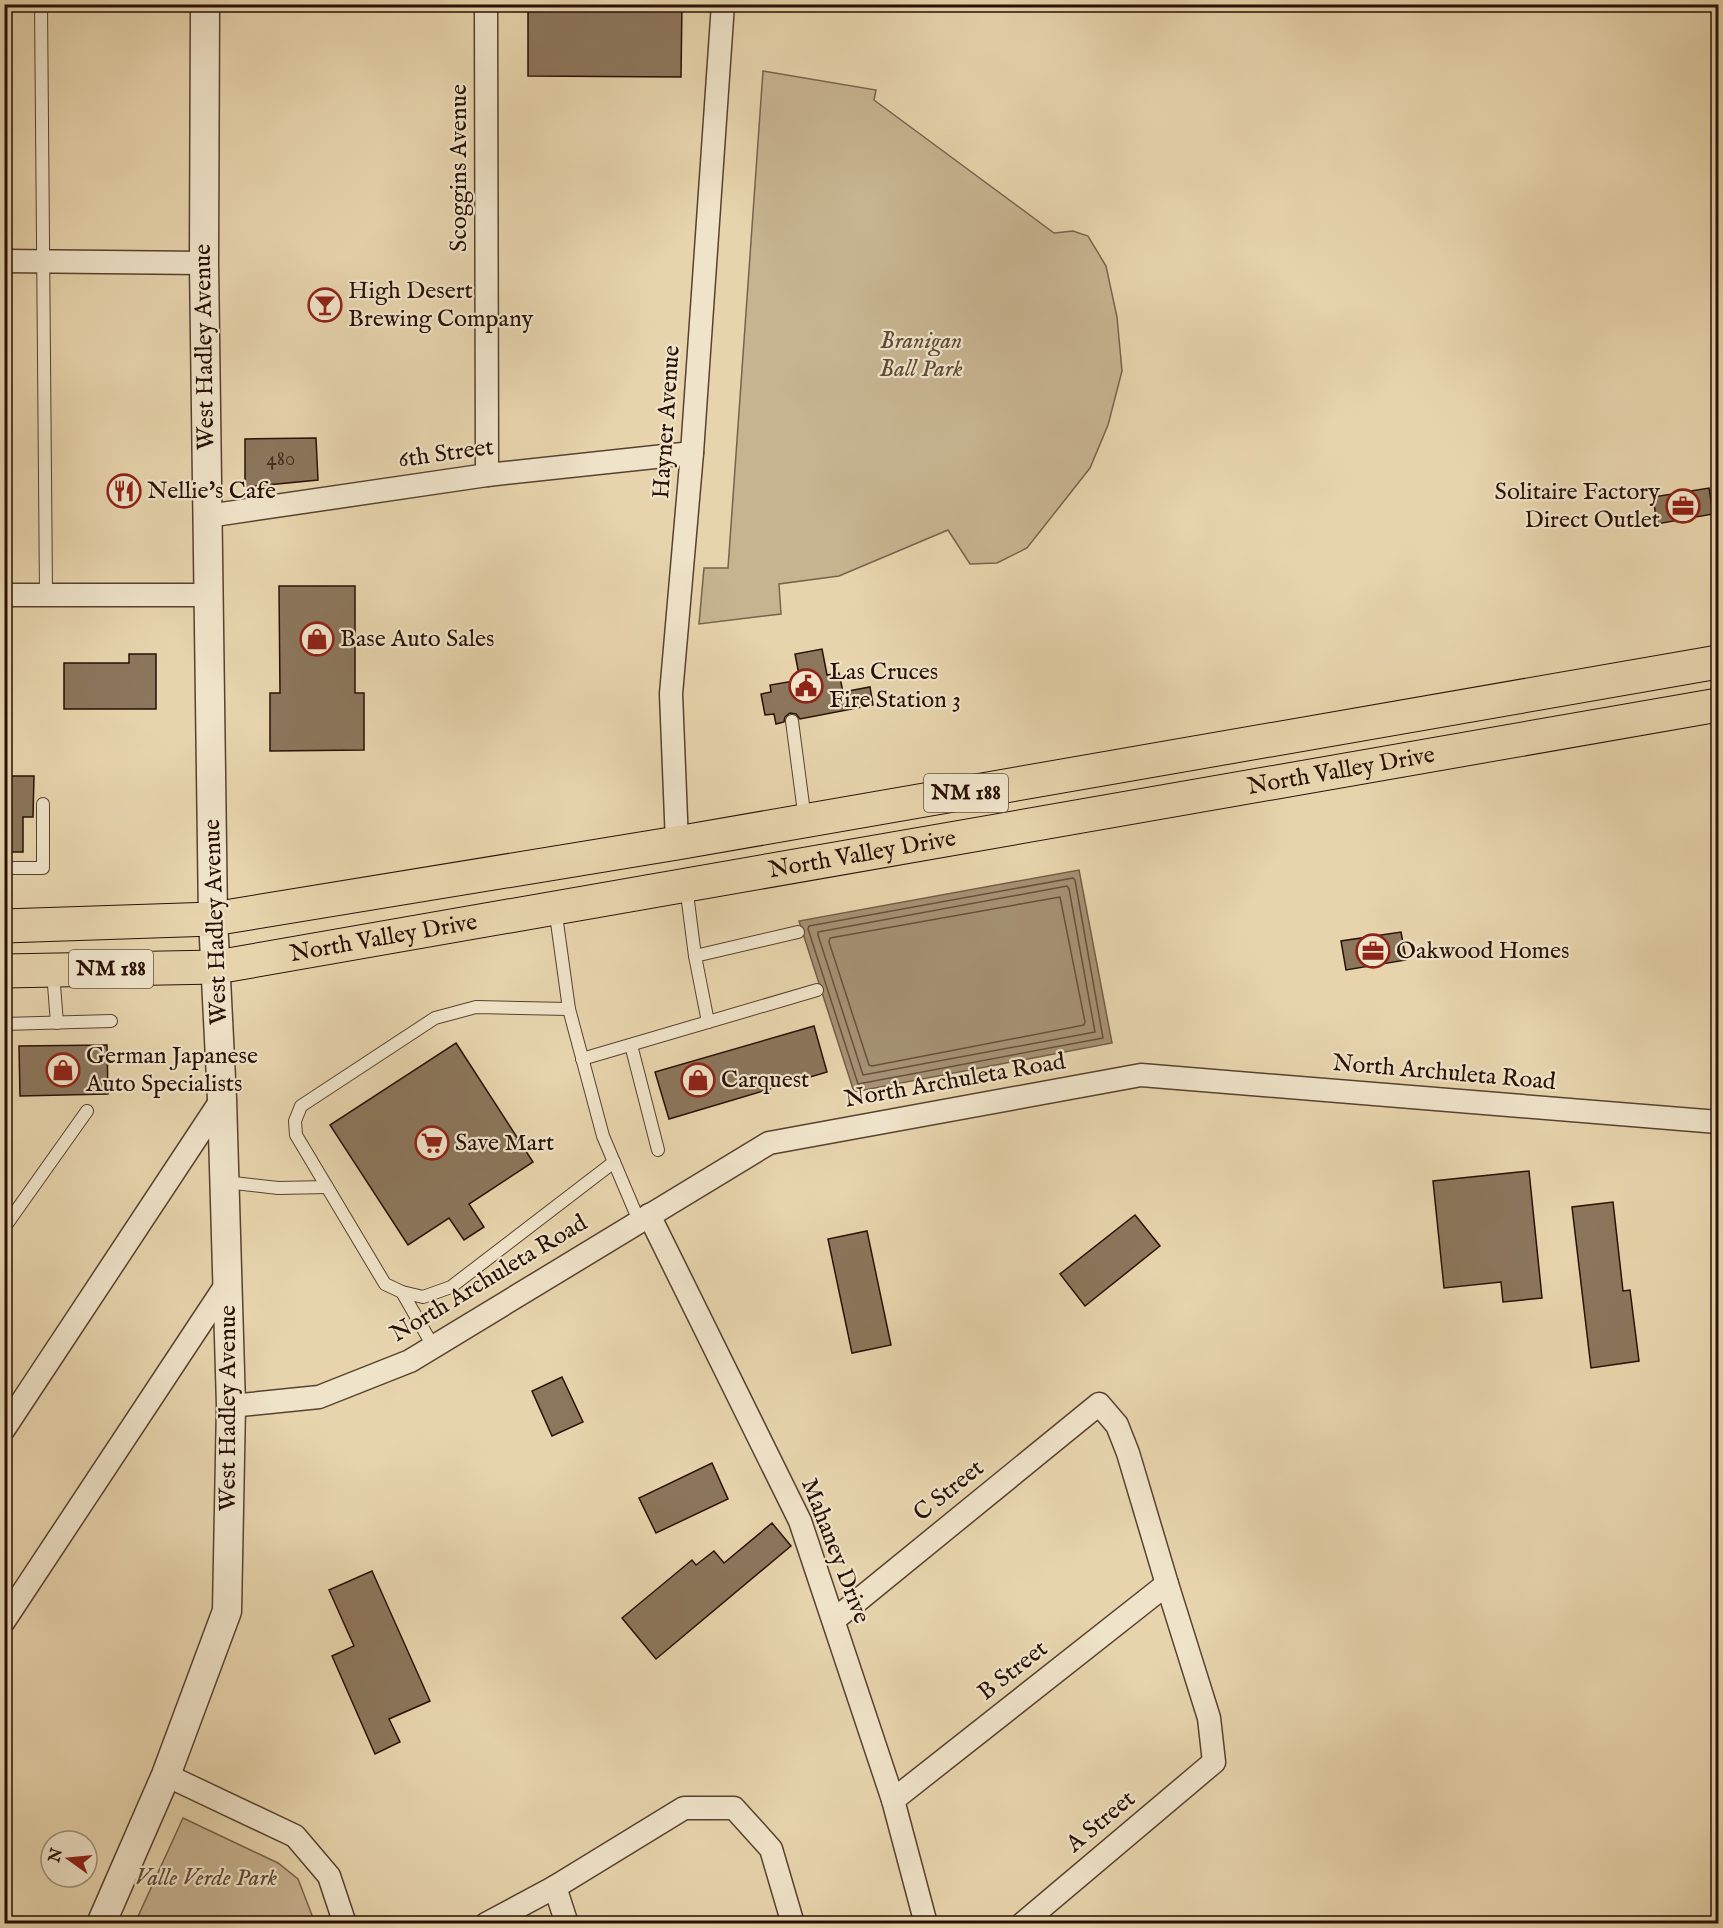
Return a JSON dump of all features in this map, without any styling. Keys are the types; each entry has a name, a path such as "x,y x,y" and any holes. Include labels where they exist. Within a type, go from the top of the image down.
{"main road":[{"name":"North Valley Drive","path":"4,926 213,919 806,821 1719,662"},
{"name":"North Valley Drive","path":"4,971 217,967 1719,705"}],"street":[{"name":"West Hadley Avenue","path":"101,1923 166,1775 227,1611 231,1406 222,1099 213,919 204,263 205,4"},
{"name":"Scoggins Avenue","path":"486,4 487,475"},
{"name":"Hayner Avenue","path":"677,843 670,694 693,453 723,4"},
{"path":"4,261 204,263"},
{"name":"6th Street","path":"208,516 487,475 693,453"},
{"path":"4,596 209,595"},
{"name":"North Archuleta Road","path":"231,1406 319,1396 410,1361 769,1143 1141,1075 1719,1122"},
{"path":"4,1429 222,1099"},
{"name":"Mahaney Drive","path":"644,1218 800,1521 893,1800 926,1923"},
{"path":"4,1621 228,1282"},
{"name":"C Street","path":"834,1620 1099,1404 1117,1425 1128,1452 1167,1584"},
{"name":"A Street","path":"1022,1923 1214,1762 1209,1718 1167,1584"},
{"name":"B Street","path":"893,1800 1167,1584"},
{"path":"166,1775 295,1836 329,1876 345,1923"},
{"path":"486,1923 555,1887 684,1808 734,1808 771,1849 794,1923"},
{"path":"555,1887 567,1923"}],"lane":[{"path":"41,4 45,261 46,595"},
{"path":"792,721 806,821"},
{"path":"4,868 43,868 43,804"},
{"path":"686,885 695,956 708,1022"},
{"path":"555,908 569,1009 603,1136 644,1218"},
{"path":"695,956 798,932"},
{"path":"53,970 57,1023"},
{"path":"582,1059 817,990"},
{"path":"569,1009 476,1007 435,1018 301,1106 295,1121 296,1135 386,1284 402,1292 423,1298 451,1287 614,1162"},
{"path":"4,1024 111,1021"},
{"path":"631,1045 658,1150"},
{"path":"4,1228 87,1111"},
{"path":"225,1182 278,1188 327,1187"},
{"path":"402,1292 433,1347"}],"green space":[{"name":"Branigan Ball Park","path":"763,71 876,90 874,100 1054,233 1073,231 1088,236 1106,266 1117,317 1122,371 1108,425 1090,468 1027,548 997,563 970,564 948,530 839,576 779,584 781,614 699,624 704,568 728,568"},
{"name":"Valle Verde Park","path":"183,1818 278,1863 298,1879 315,1923 135,1923"}],"water":[{"path":"1079,870 1112,1043 854,1092 799,921"}],"building":[{"path":"528,4 682,4 681,77 528,76"},
{"path":"316,438 318,480 245,487 245,439"},
{"name":"Solitaire Factory Direct Outlet","path":"1709,488 1713,514 1657,524 1653,497"},
{"name":"Base Auto Sales","path":"279,586 355,586 355,693 364,693 364,750 270,751 270,693 280,693"},
{"name":"Las Cruces Fire Station 3","path":"822,649 827,675 839,673 843,692 870,687 873,705 800,719 796,714 790,713 785,717 784,722 776,724 774,714 765,715 761,694 771,692 770,685 800,680 795,654"},
{"path":"129,654 156,654 156,709 64,709 64,663 129,663"},
{"path":"4,776 34,776 33,817 23,817 23,852 4,852"},
{"name":"Oakwood Homes","path":"1401,932 1406,960 1346,970 1341,941"},
{"path":"814,1026 827,1072 669,1119 655,1072"},
{"name":"Save Mart","path":"456,1043 533,1162 469,1204 484,1227 464,1240 449,1218 408,1245 330,1125"},
{"name":"German Japanese Auto Specialists","path":"107,1045 108,1094 20,1096 19,1046"},
{"path":"1529,1171 1542,1298 1503,1302 1501,1282 1444,1288 1433,1181"},
{"path":"1613,1202 1623,1291 1630,1290 1639,1361 1591,1368 1572,1207"},
{"path":"1135,1215 1160,1246 1085,1306 1060,1274"},
{"path":"867,1231 891,1345 852,1353 828,1239"},
{"path":"562,1377 583,1422 552,1436 532,1391"},
{"path":"712,1463 728,1499 656,1533 639,1498"},
{"path":"772,1523 791,1546 656,1659 622,1618 692,1560 696,1565 714,1551 724,1563"},
{"path":"372,1571 430,1701 389,1719 400,1742 375,1754 332,1656 354,1646 329,1590"}],"place":[{"name":"High Desert Brewing Company","path":"325,305"},
{"name":"Nellie's Cafe","path":"124,491"},
{"name":"Solitaire Factory Direct Outlet","path":"1683,506"},
{"name":"Base Auto Sales","path":"317,639"},
{"name":"Las Cruces Fire Station 3","path":"806,686"},
{"name":"Oakwood Homes","path":"1373,951"},
{"name":"German Japanese Auto Specialists","path":"63,1070"},
{"name":"Carquest","path":"698,1080"},
{"name":"Save Mart","path":"432,1143"}]}
